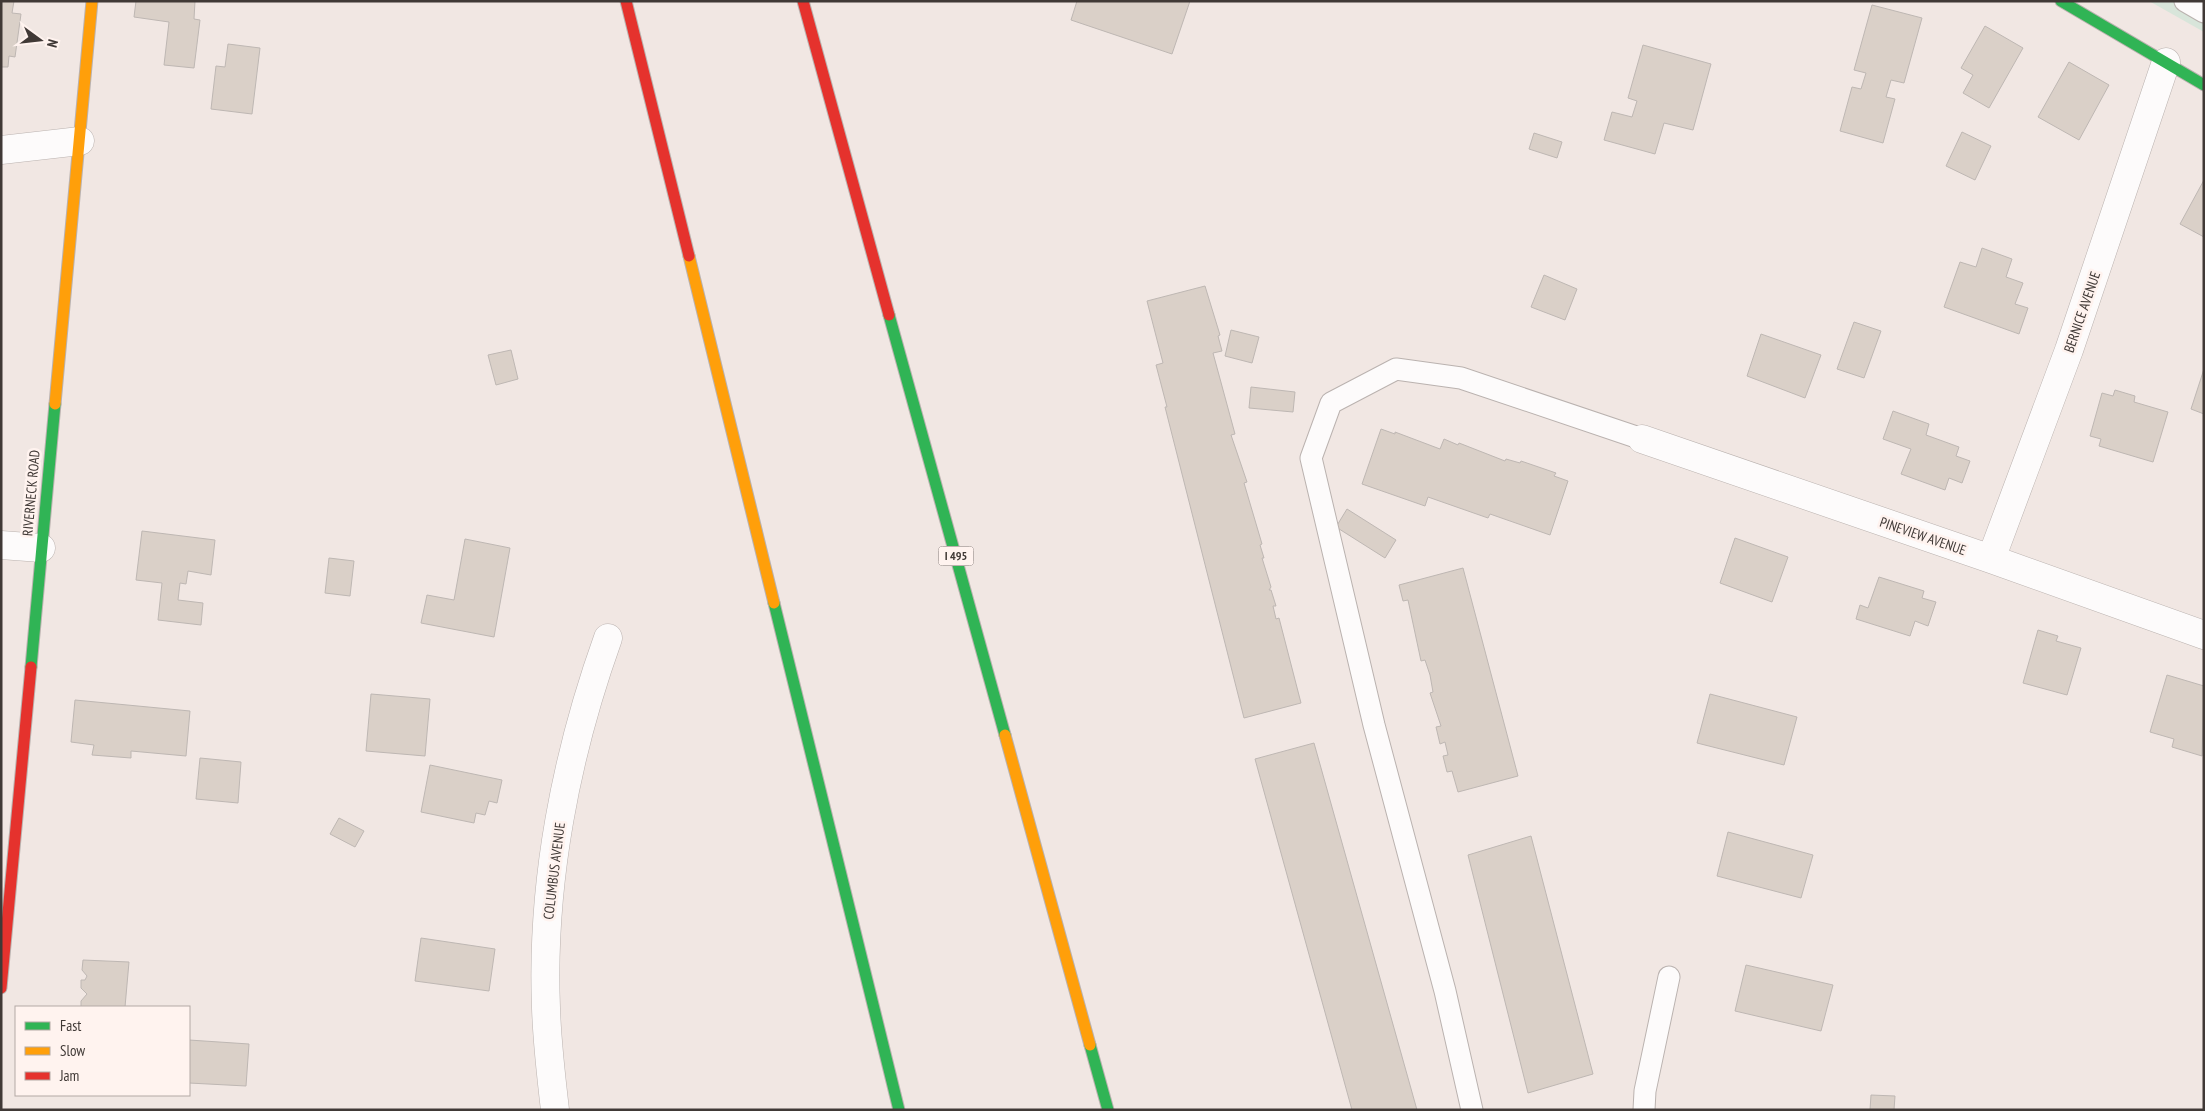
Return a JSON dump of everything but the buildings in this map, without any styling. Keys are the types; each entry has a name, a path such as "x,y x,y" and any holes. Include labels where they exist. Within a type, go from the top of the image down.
{"main road":[{"name":"RIVERNECK ROAD","path":"1,988 92,1"},
{"path":"626,1 898,1110"},
{"name":"I 495","path":"803,1 1108,1110"},
{"path":"2061,1 2204,85"}],"street":[{"name":"BERNICE AVENUE","path":"1991,559 2069,350 2166,62"},
{"path":"1,150 80,141"},
{"name":"PINEVIEW AVENUE","path":"1642,440 1991,559 2204,635"},
{"path":"1,545 41,548"},
{"name":"COLUMBUS AVENUE","path":"555,1110 546,1008 548,918 553,866 581,718 608,638"}],"lane":[{"path":"2185,1 2204,12"},
{"path":"1472,1110 1445,990 1374,725 1311,458 1331,403 1396,369 1462,378 1642,440"},
{"path":"1644,1110 1645,1092 1669,977"}],"shaded area":[{"path":"2149,1 2204,1 2204,32"}],"traffic: fast":[{"path":"2061,1 2204,85"},
{"path":"889,315 1005,735"},
{"path":"31,667 55,404"},
{"path":"774,603 899,1110"},
{"path":"1090,1045 1108,1110"}],"traffic: slow":[{"path":"55,404 92,1"},
{"path":"689,256 774,603"},
{"path":"1005,735 1090,1045"}],"traffic: jam":[{"path":"626,1 689,256"},
{"path":"803,1 889,315"},
{"path":"1,988 31,667"}]}
